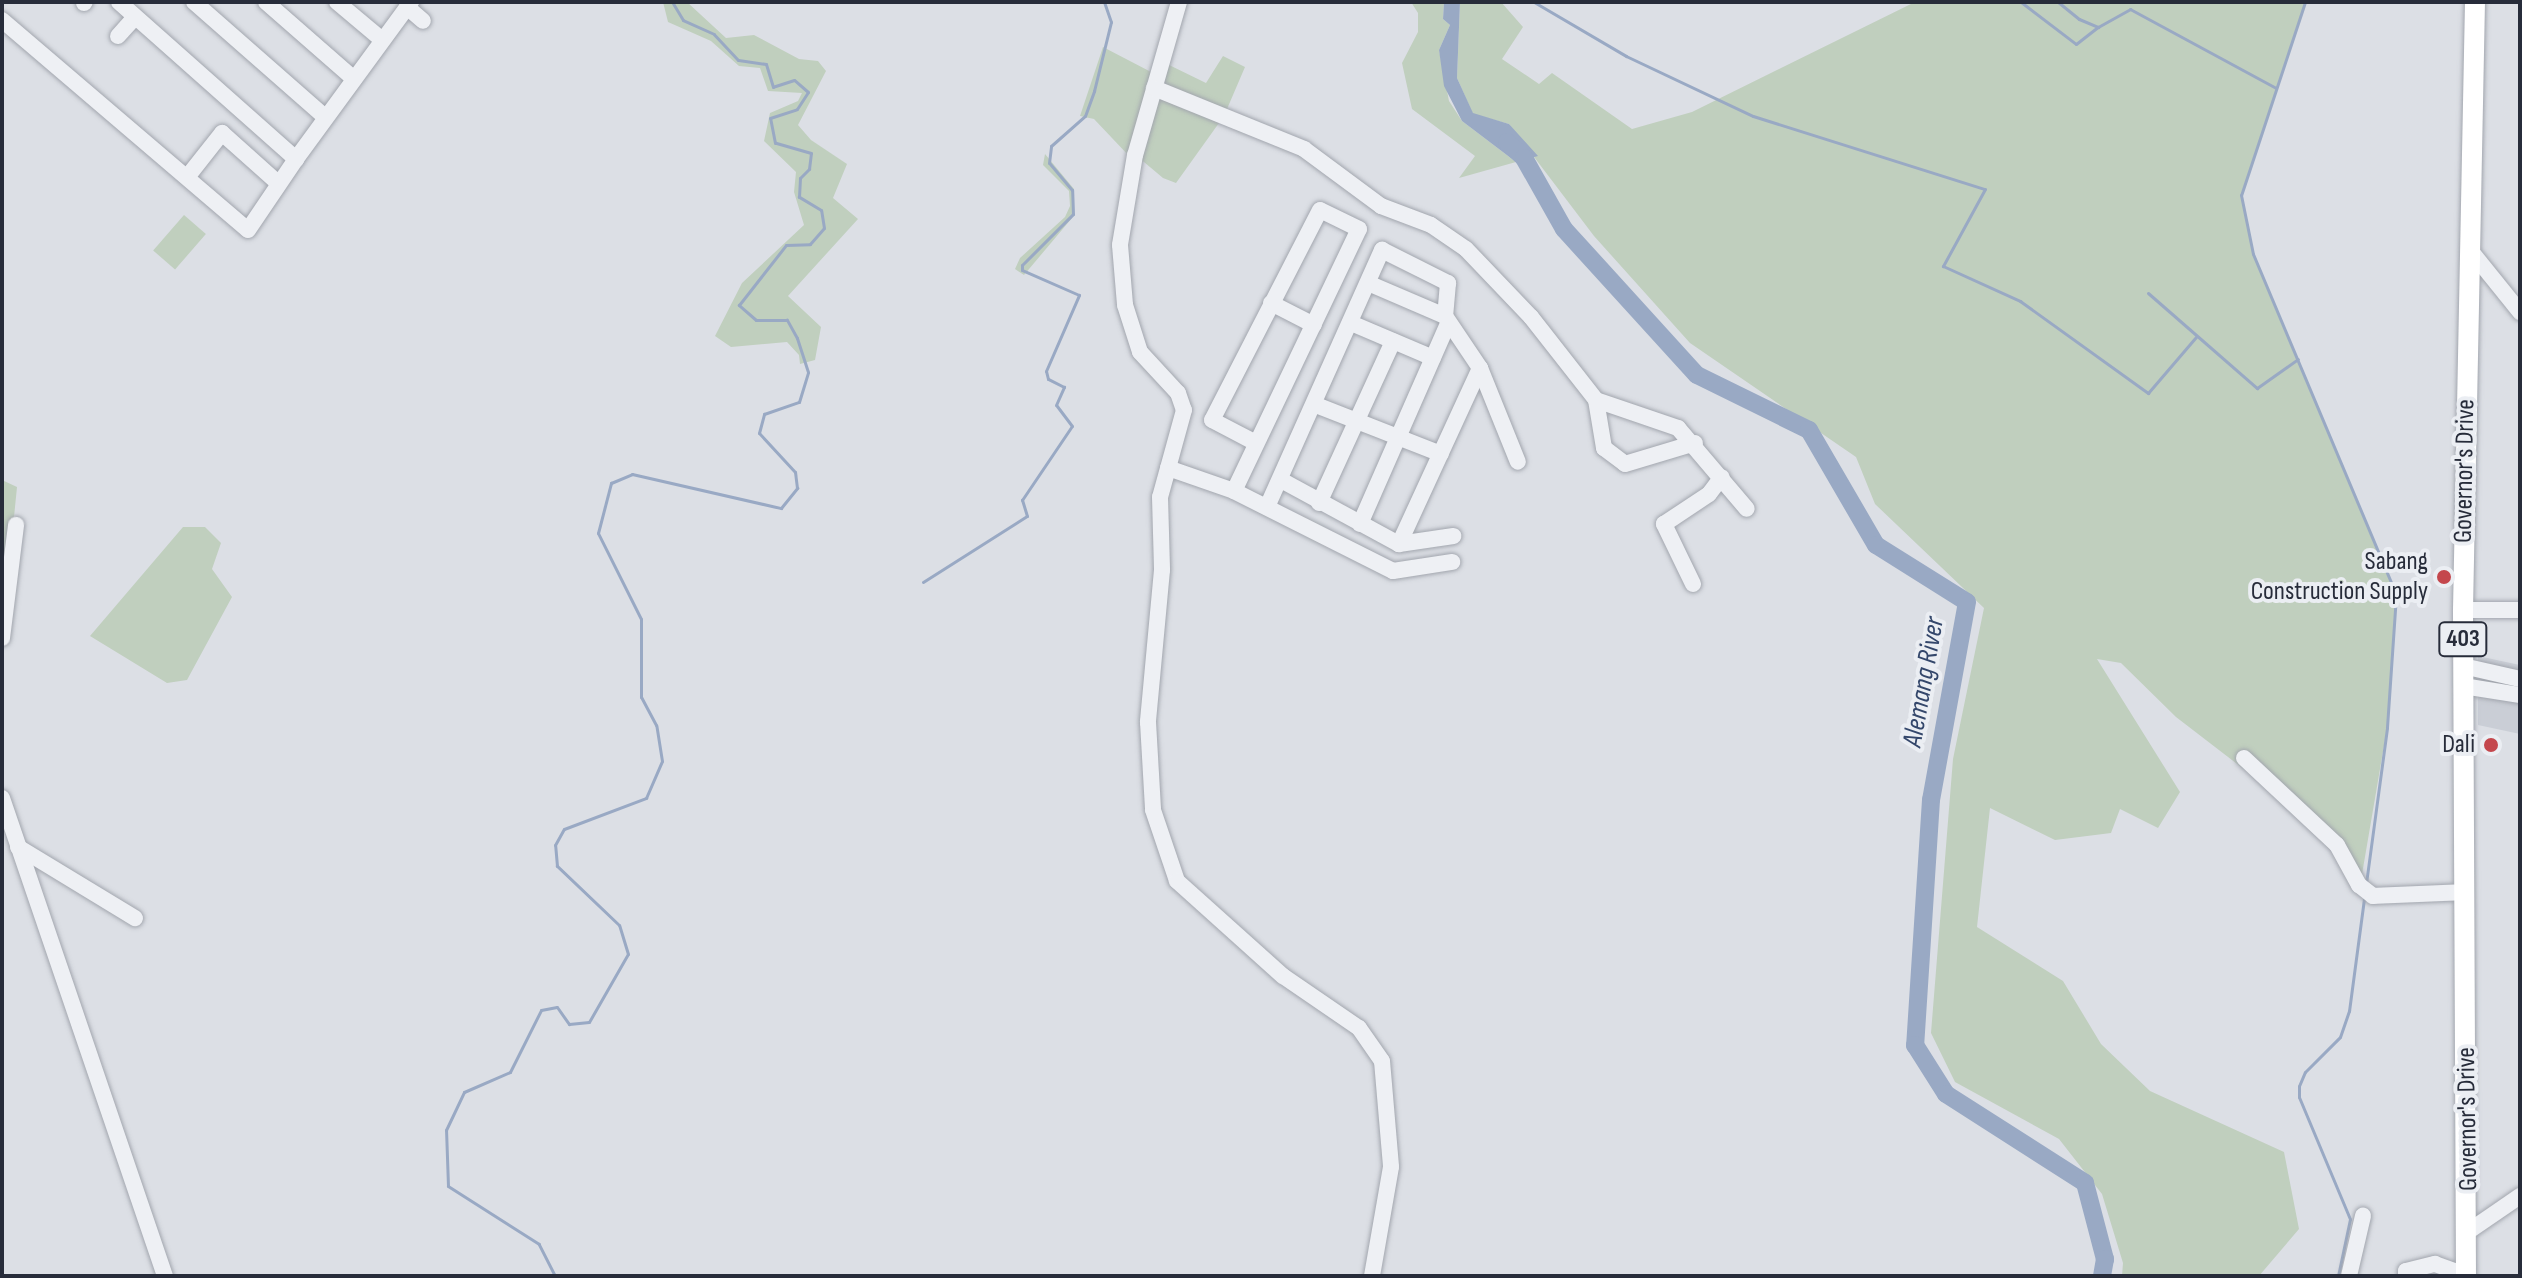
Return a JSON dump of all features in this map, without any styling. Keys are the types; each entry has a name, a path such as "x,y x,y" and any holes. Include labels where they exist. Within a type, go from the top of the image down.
{"main road":[{"name":"Governor's Drive","path":"2466,1276 2469,1231 2463,610 2475,2"}],"street":[{"path":"119,2 296,159"},
{"path":"194,2 325,117"},
{"path":"266,2 354,79"},
{"path":"1179,2 1135,155 1120,245 1125,305 1140,352 1183,402 1160,497 1162,570 1148,722 1153,810 1177,881 1283,976 1359,1028 1382,1061 1391,1167 1372,1276"},
{"path":"341,3 381,39"},
{"path":"2,20 248,230 325,117 409,5 423,21"},
{"path":"118,36 135,17"},
{"path":"1154,88 1304,149 1381,206 1431,225 1466,249 1531,317 1596,400 1609,409 1670,423 1695,443 1747,509"},
{"path":"188,176 222,133 279,184"},
{"path":"1234,491 1359,229 1320,210 1212,420 1256,443"},
{"path":"1267,507 1316,405 1382,250 1448,283 1446,320 1400,438 1360,524"},
{"path":"2470,250 2520,312"},
{"path":"1368,283 1446,320 1480,368 1518,462"},
{"path":"1271,303 1314,325"},
{"path":"1351,323 1433,358"},
{"path":"1319,503 1393,341"},
{"path":"1399,544 1480,368"},
{"path":"1596,400 1604,448 1625,464 1695,443"},
{"path":"1316,405 1441,454"},
{"path":"1168,468 1234,491 1393,571 1452,562"},
{"path":"1693,584 1664,524 1709,494 1722,477"},
{"path":"1281,480 1399,544 1453,536"},
{"path":"2,638 16,525"},
{"path":"2463,610 2520,610"},
{"path":"2463,676 2518,687"},
{"path":"2244,758 2337,845 2359,885 2373,896 2465,892"},
{"path":"2,798 165,1276"},
{"path":"18,847 135,918"},
{"path":"2469,1231 2520,1196"},
{"path":"2349,1276 2363,1216"},
{"path":"2406,1276 2406,1271 2435,1264 2466,1276"}],"shaded area":[{"path":"2478,656 2520,665 2520,734 2478,725"}],"green space":[{"path":"663,2 687,2 726,38 754,35 799,59 818,61 826,71 798,125 811,140 847,164 833,198 858,219 788,296 821,327 815,360 800,364 799,355 787,342 731,347 715,336 742,283 804,225 794,192 796,172 764,141 770,113 798,101 802,93 768,91 760,68 739,66 711,41 668,22"},
{"path":"1411,2 1444,2 1443,19 1450,25 1439,50 1449,101 1462,121 1516,162 1459,178 1475,156 1412,109 1402,63 1418,32 1418,13"},
{"path":"1460,2 1501,2 1523,27 1502,59 1539,84 1552,73 1632,129 1692,112 1915,2 2306,2 2241,195 2253,254 2396,595 2387,728 2360,886 2310,820 2176,717 2121,663 2097,659 2180,792 2158,828 2120,809 2111,833 2055,840 1990,808 1977,927 2063,981 2101,1044 2150,1091 2284,1152 2299,1229 2259,1276 2122,1276 2123,1263 2102,1194 2059,1139 1955,1082 1931,1033 1953,759 1984,608 1875,504 1856,457 1690,343 1594,236 1509,124 1473,114 1457,78"},
{"path":"1103,47 1153,73 1130,157 1094,119 1080,116"},
{"path":"1223,56 1245,67 1224,116 1176,183 1163,178 1138,157 1165,63 1206,83"},
{"path":"1045,154 1074,189 1072,218 1024,275 1015,269 1020,258 1065,217 1070,206 1069,191 1043,165"},
{"path":"184,215 206,234 175,269 153,250"},
{"path":"2,480 17,487 2,637"},
{"path":"183,527 205,527 221,543 212,569 232,597 187,680 167,683 90,636"}],"water":[{"path":"1444,2 1460,2 1457,78 1473,113 1509,124 1538,156 1516,162 1462,121 1444,86 1439,50 1450,25 1443,19"}],"waterway":[{"path":"555,1276 539,1244 448,1186 446,1130 464,1092 510,1072 541,1010 557,1007 569,1024 589,1022 628,954 619,925 557,866 555,845 564,829 646,798 662,761 656,725 641,697 641,619 598,533 611,483 632,474 781,508 797,488 795,472 759,433 764,414 799,402 808,372 797,338 787,320 756,320 739,305 786,245 810,244 824,228 821,210 799,197 800,178 809,169 811,153 775,143 770,118 797,109 808,92 794,80 773,87 766,64 738,60 714,34 683,20 672,2"},
{"path":"923,582 1027,516 1022,500 1072,426 1056,405 1064,387 1048,379 1046,371 1079,295 1022,270 1022,265 1073,214 1072,190 1049,163 1051,146 1085,116 1111,22 1104,2"},
{"path":"1534,2 1626,56 1753,116 1985,189 1943,266 2020,301 2148,393 2196,337"},
{"path":"2021,2 2076,44 2098,27"},
{"path":"2058,2 2079,19 2098,27 2130,9 2276,88"},
{"path":"2305,2 2241,195 2253,254 2396,595 2387,728 2366,883"},
{"name":"Alemang River","path":"1507,142 1524,158 1564,229 1697,375 1809,430 1876,545 1967,602 1931,800 1915,1045 1946,1094 2085,1183 2105,1259 2102,1276"},
{"path":"2148,293 2257,388 2298,359"},
{"path":"2338,1276 2350,1219 2299,1097 2299,1086 2305,1072 2340,1037 2349,1011 2364,898"}],"place":[{"name":"Sabang Construction Supply","path":"2444,577"},
{"name":"Dali","path":"2491,745"}]}
